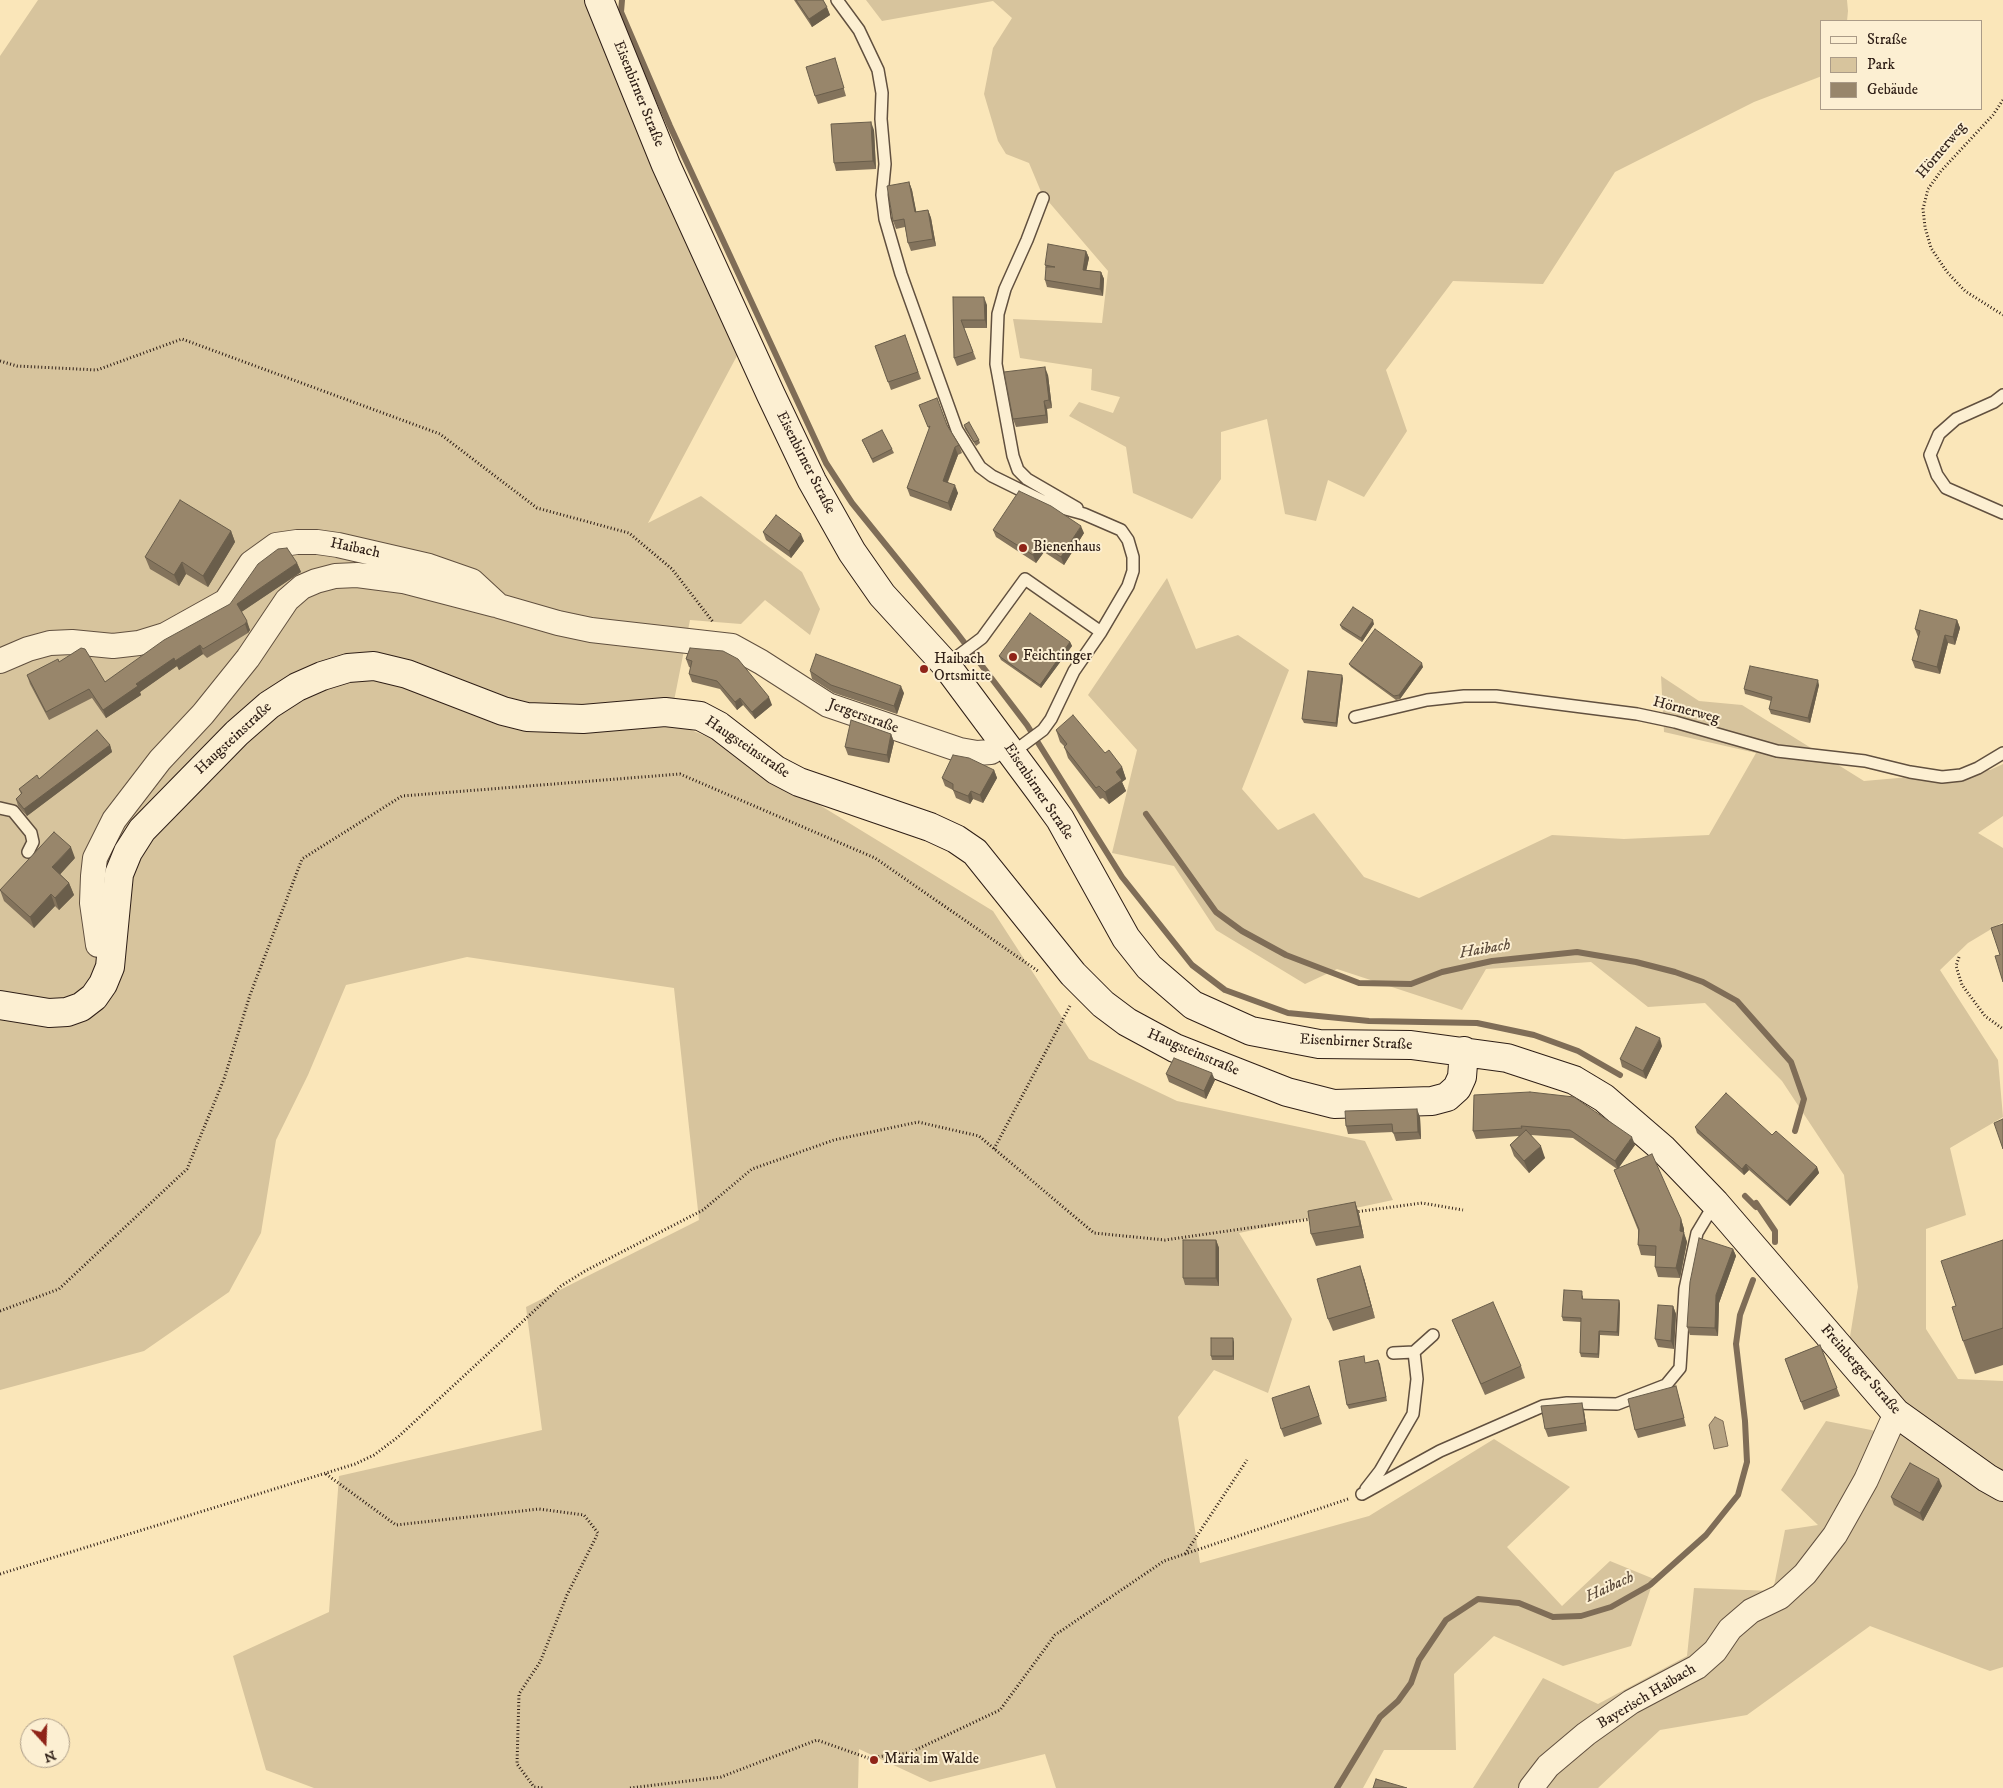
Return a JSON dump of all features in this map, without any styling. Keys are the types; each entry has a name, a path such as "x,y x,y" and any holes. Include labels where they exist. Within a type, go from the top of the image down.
{"main road":[{"name":"Eisenbirner Straße","path":"599,0 666,165 812,481 852,552 882,595 955,658 1060,819 1126,938 1149,967 1192,1005 1252,1031 1289,1040 1319,1044 1411,1045 1464,1051 1507,1058 1574,1080 1604,1098 1662,1148 1715,1203 1758,1252"},
{"name":"Haugsteinstraße","path":"0,1005 49,1013 67,1012 81,1007 94,997 103,984 110,967 119,874 128,852 142,830 237,733 269,705 297,687 322,676 348,668 374,666 407,674 503,711 527,717 583,719 665,712 700,716 719,726 776,770 799,782 822,792 930,827 956,839 975,852 1073,974 1111,1010 1127,1022 1175,1048 1287,1092 1334,1104 1432,1101 1447,1097 1457,1088 1462,1076 1464,1051"},
{"name":"Freinberger Straße","path":"1758,1252 1896,1413 1939,1445 2003,1487"}],"street":[{"name":"Haibach","path":"0,661 28,649 50,643 72,642 114,646 139,643 165,635 226,601 251,563 276,545 297,542 338,545 429,566 472,581 499,606 591,630 732,646"},
{"path":"112,946 98,945 92,903 95,858 110,828 130,796 203,714 248,658 287,600 302,587 316,581 335,576 357,575 403,581 499,606"},
{"name":"Jergerstraße","path":"732,646 761,662 828,705 960,750 977,753 1014,747"},
{"name":"Bayerisch Haibach","path":"1531,1788 1548,1766 1586,1734 1632,1702 1697,1668 1715,1651 1730,1629 1751,1611 1780,1597 1805,1574 1835,1535 1866,1480 1896,1413"}],"lane":[{"path":"837,0 859,30 878,70 882,94 881,119 886,164 882,195 885,219 901,274 957,430 980,467 992,476 1051,505 1084,514 1121,530 1128,540 1133,557 1133,570 1128,586 1102,632 1074,671 1051,719 1043,730 1014,747"},
{"path":"1043,198 1028,240 1005,289 998,314 996,364 1013,456 1018,470 1027,479 1084,514"},
{"path":"2003,395 1994,402 1956,419 1939,434 1930,455 1937,475 1946,488 2003,513"},
{"path":"955,658 982,638 1025,579 1102,632"},
{"name":"Hörnerweg","path":"1356,717 1428,700 1464,696 1496,696 1637,714 1676,722 1777,750 1865,761 1910,772 1942,777 1961,775 1978,768 2003,753"},
{"path":"0,808 13,811 31,833 33,842 28,852"},
{"path":"1362,1494 1440,1451 1543,1406 1567,1402 1617,1404 1666,1385 1680,1368 1685,1289 1697,1233 1715,1203"},
{"path":"1392,1353 1414,1352 1433,1335"},
{"path":"1362,1494 1380,1471 1413,1414 1417,1379 1414,1352"}],"path":[{"name":"Hörnerweg","path":"2003,100 1993,116 1941,172 1928,189 1923,209 1925,227 1931,248 1946,272 1964,291 2003,315"},
{"path":"0,361 17,366 97,370 182,339 440,434 537,508 629,533 672,568 732,646"},
{"path":"0,1311 59,1289 187,1169 224,1079 250,995 302,859 402,796 680,774 875,858 1043,974"},
{"path":"1959,958 1956,966 1962,985 1985,1016 2003,1029"},
{"path":"994,1149 1075,997"},
{"path":"0,1574 355,1464 374,1455 398,1437 561,1286 585,1271 702,1210 752,1169 834,1140 918,1122 979,1136 1094,1233 1165,1240 1317,1218"},
{"path":"1346,1214 1422,1203 1463,1210"},
{"path":"1185,1554 1247,1460"},
{"path":"325,1473 396,1525 539,1509 584,1514 598,1532 567,1594 540,1662 518,1694 517,1764 534,1787 544,1788"},
{"path":"630,1788 721,1777 816,1740 868,1758 909,1753 1000,1710 1055,1635 1164,1561 1362,1494"}],"green space":[{"path":"38,0 594,0 739,352 648,523 701,496 802,572 820,609 810,635 765,600 741,624 690,620 670,721 710,738 993,911 1089,1059 1177,1101 1365,1141 1393,1200 1239,1233 1292,1319 1268,1393 1214,1370 1178,1417 1200,1563 1369,1516 1494,1439 1570,1487 1507,1547 1562,1606 1610,1561 1654,1579 1631,1646 1563,1666 1494,1636 1454,1674 1456,1750 1384,1750 1363,1788 1056,1788 1045,1754 930,1782 859,1749 858,1788 314,1788 266,1770 233,1656 329,1612 339,1476 542,1430 526,1307 699,1220 674,988 467,957 346,985 308,1075 276,1140 261,1233 229,1292 144,1351 0,1390 0,56"},
{"path":"866,0 1847,0 1848,11 1847,20 1820,20 1820,77 1754,102 1615,172 1543,284 1453,281 1386,370 1407,431 1364,497 1328,480 1316,521 1285,514 1267,419 1221,432 1221,479 1192,519 1133,493 1126,447 1069,416 1079,402 1113,413 1120,397 1091,390 1092,369 1020,358 1013,319 1102,323 1108,271 1042,194 1029,163 1006,154 998,141 984,94 993,48 1012,18 993,1 882,21"},
{"path":"1167,578 1196,649 1238,635 1289,670 1242,789 1278,830 1314,813 1364,877 1419,898 1552,835 1624,839 1709,835 1756,753 1664,732 1661,676 1699,701 1742,705 1864,781 1990,770 2003,764 2003,816 1978,833 2003,848 2003,922 1968,943 1940,970 1998,1060 2003,1117 1950,1148 1966,1215 1926,1229 1926,1329 1958,1379 2003,1381 2003,1667 1990,1671 1870,1626 1747,1715 1660,1730 1598,1788 1473,1788 1543,1678 1598,1704 1687,1656 1694,1588 1773,1591 1785,1530 1818,1525 1781,1490 1826,1421 1876,1431 1910,1414 1849,1343 1858,1287 1844,1175 1782,1081 1705,1003 1648,1007 1591,962 1486,969 1462,1010 1337,969 1305,984 1216,930 1174,866 1112,853 1137,750 1088,695"}],"shaded area":[{"path":"1715,1417 1723,1421 1728,1446 1714,1449 1709,1425"}],"building":[{"path":"796,0 823,0 827,7 809,19"},
{"path":"835,58 844,88 815,96 806,67"},
{"path":"871,122 873,161 834,163 831,124"},
{"path":"909,182 915,212 928,210 933,239 908,243 904,219 893,221 887,186"},
{"path":"1048,244 1086,251 1083,270 1101,272 1100,289 1045,280 1046,267 1055,267 1045,265"},
{"path":"953,297 984,297 985,320 961,320 973,352 954,358"},
{"path":"905,335 918,372 888,382 875,346"},
{"path":"1045,367 1049,400 1044,401 1046,415 1013,419 1004,372"},
{"path":"937,398 947,425 959,445 955,447 943,481 955,485 948,503 907,488 930,426 928,427 919,405"},
{"path":"969,422 979,440 974,442 964,425"},
{"path":"882,430 892,449 872,459 862,440"},
{"path":"1019,491 1051,506 1081,526 1061,557 1041,544 1033,555 993,530"},
{"path":"180,500 231,531 203,576 182,562 174,575 145,557"},
{"path":"776,515 801,534 789,551 763,532"},
{"path":"287,548 297,563 237,604 247,621 245,624 203,649 200,645 175,661 174,658 103,710 89,689 46,712 27,675 58,659 59,662 81,648 85,649 105,682 164,640 230,604 258,564 278,549"},
{"path":"1353,607 1373,620 1361,638 1340,625"},
{"path":"1920,610 1957,620 1953,637 1945,635 1937,667 1912,660 1920,631 1915,629"},
{"path":"1030,613 1070,642 1040,685 999,656"},
{"path":"1375,629 1422,663 1399,695 1394,696 1349,664"},
{"path":"690,648 723,651 738,659 769,697 752,712 740,698 735,702 717,681 689,674 692,661 686,659"},
{"path":"816,654 901,686 894,706 831,685 810,671"},
{"path":"1750,666 1818,680 1808,718 1769,709 1772,697 1744,689"},
{"path":"1308,671 1342,675 1336,723 1302,719"},
{"path":"1073,715 1105,753 1109,750 1122,767 1116,772 1122,780 1105,792 1099,786 1096,788 1064,747 1067,744 1056,730"},
{"path":"851,720 891,734 887,755 845,747"},
{"path":"97,730 110,745 24,809 16,799 22,793 19,789 37,775 39,779"},
{"path":"953,755 969,758 994,770 980,795 971,791 968,796 953,790 953,784 942,778"},
{"path":"54,832 71,847 52,867 69,883 55,898 51,894 30,917 0,890"},
{"path":"2003,924 2003,982 1995,956 2000,955 1991,928"},
{"path":"1636,1027 1660,1038 1643,1071 1620,1059"},
{"path":"1174,1058 1212,1073 1204,1091 1166,1074"},
{"path":"1530,1092 1574,1097 1632,1137 1615,1161 1570,1130 1521,1126 1522,1128 1473,1131 1474,1095"},
{"path":"1726,1093 1772,1135 1776,1131 1817,1167 1787,1201 1746,1164 1742,1169 1695,1127"},
{"path":"1417,1109 1418,1132 1393,1133 1392,1124 1346,1126 1345,1111"},
{"path":"2003,1119 2003,1149 1994,1123"},
{"path":"1526,1130 1541,1146 1524,1161 1510,1145"},
{"path":"1652,1154 1681,1219 1680,1231 1684,1232 1676,1268 1655,1267 1656,1246 1638,1245 1639,1229 1614,1170"},
{"path":"1355,1202 1360,1226 1311,1234 1308,1211"},
{"path":"1699,1238 1733,1249 1716,1295 1715,1328 1687,1327 1690,1282"},
{"path":"1183,1240 1216,1240 1216,1278 1183,1278"},
{"path":"2003,1240 2003,1328 1963,1341 1952,1307 1956,1306 1941,1261"},
{"path":"1360,1266 1371,1306 1328,1319 1317,1279"},
{"path":"1564,1290 1582,1291 1582,1299 1619,1300 1617,1332 1599,1331 1598,1354 1580,1353 1581,1318 1562,1317"},
{"path":"1493,1302 1521,1366 1481,1384 1452,1320"},
{"path":"1658,1305 1673,1306 1671,1341 1655,1339"},
{"path":"1211,1338 1233,1338 1233,1356 1211,1356"},
{"path":"1820,1345 1837,1388 1801,1402 1785,1359"},
{"path":"1364,1356 1365,1363 1378,1360 1386,1397 1347,1405 1339,1361"},
{"path":"1309,1386 1319,1416 1281,1429 1272,1398"},
{"path":"1676,1386 1684,1418 1635,1430 1628,1399"},
{"path":"1582,1403 1585,1423 1545,1429 1541,1406"},
{"path":"1910,1463 1939,1479 1920,1513 1891,1497"},
{"path":"1376,1779 1407,1788 1373,1788"}],"waterway":[{"path":"622,0 621,12 670,126 826,463 852,503 957,633 1027,725 1122,877 1192,965 1225,990 1288,1013 1369,1021 1477,1023 1534,1035 1578,1051 1620,1075"},
{"name":"Haibach","path":"1146,814 1216,912 1242,931 1286,955 1359,983 1411,984 1442,972 1492,961 1577,952 1636,962 1675,972 1703,982 1737,1001 1791,1062 1804,1099 1795,1131"},
{"path":"1745,1196 1756,1207"},
{"name":"Haibach","path":"1756,1203 1775,1231 1775,1242"},
{"name":"Haibach","path":"1337,1788 1380,1717 1398,1701 1411,1683 1419,1660 1446,1620 1478,1599 1519,1603 1553,1617 1581,1616 1611,1607 1650,1585 1706,1535 1738,1495 1747,1462 1745,1421 1736,1344 1740,1315 1753,1280"}],"place":[{"name":"Bienenhaus","path":"1023,548"},
{"name":"Feichtinger","path":"1013,657"},
{"name":"Haibach Ortsmitte","path":"924,669"},
{"name":"Maria im Walde","path":"874,1760"}]}
